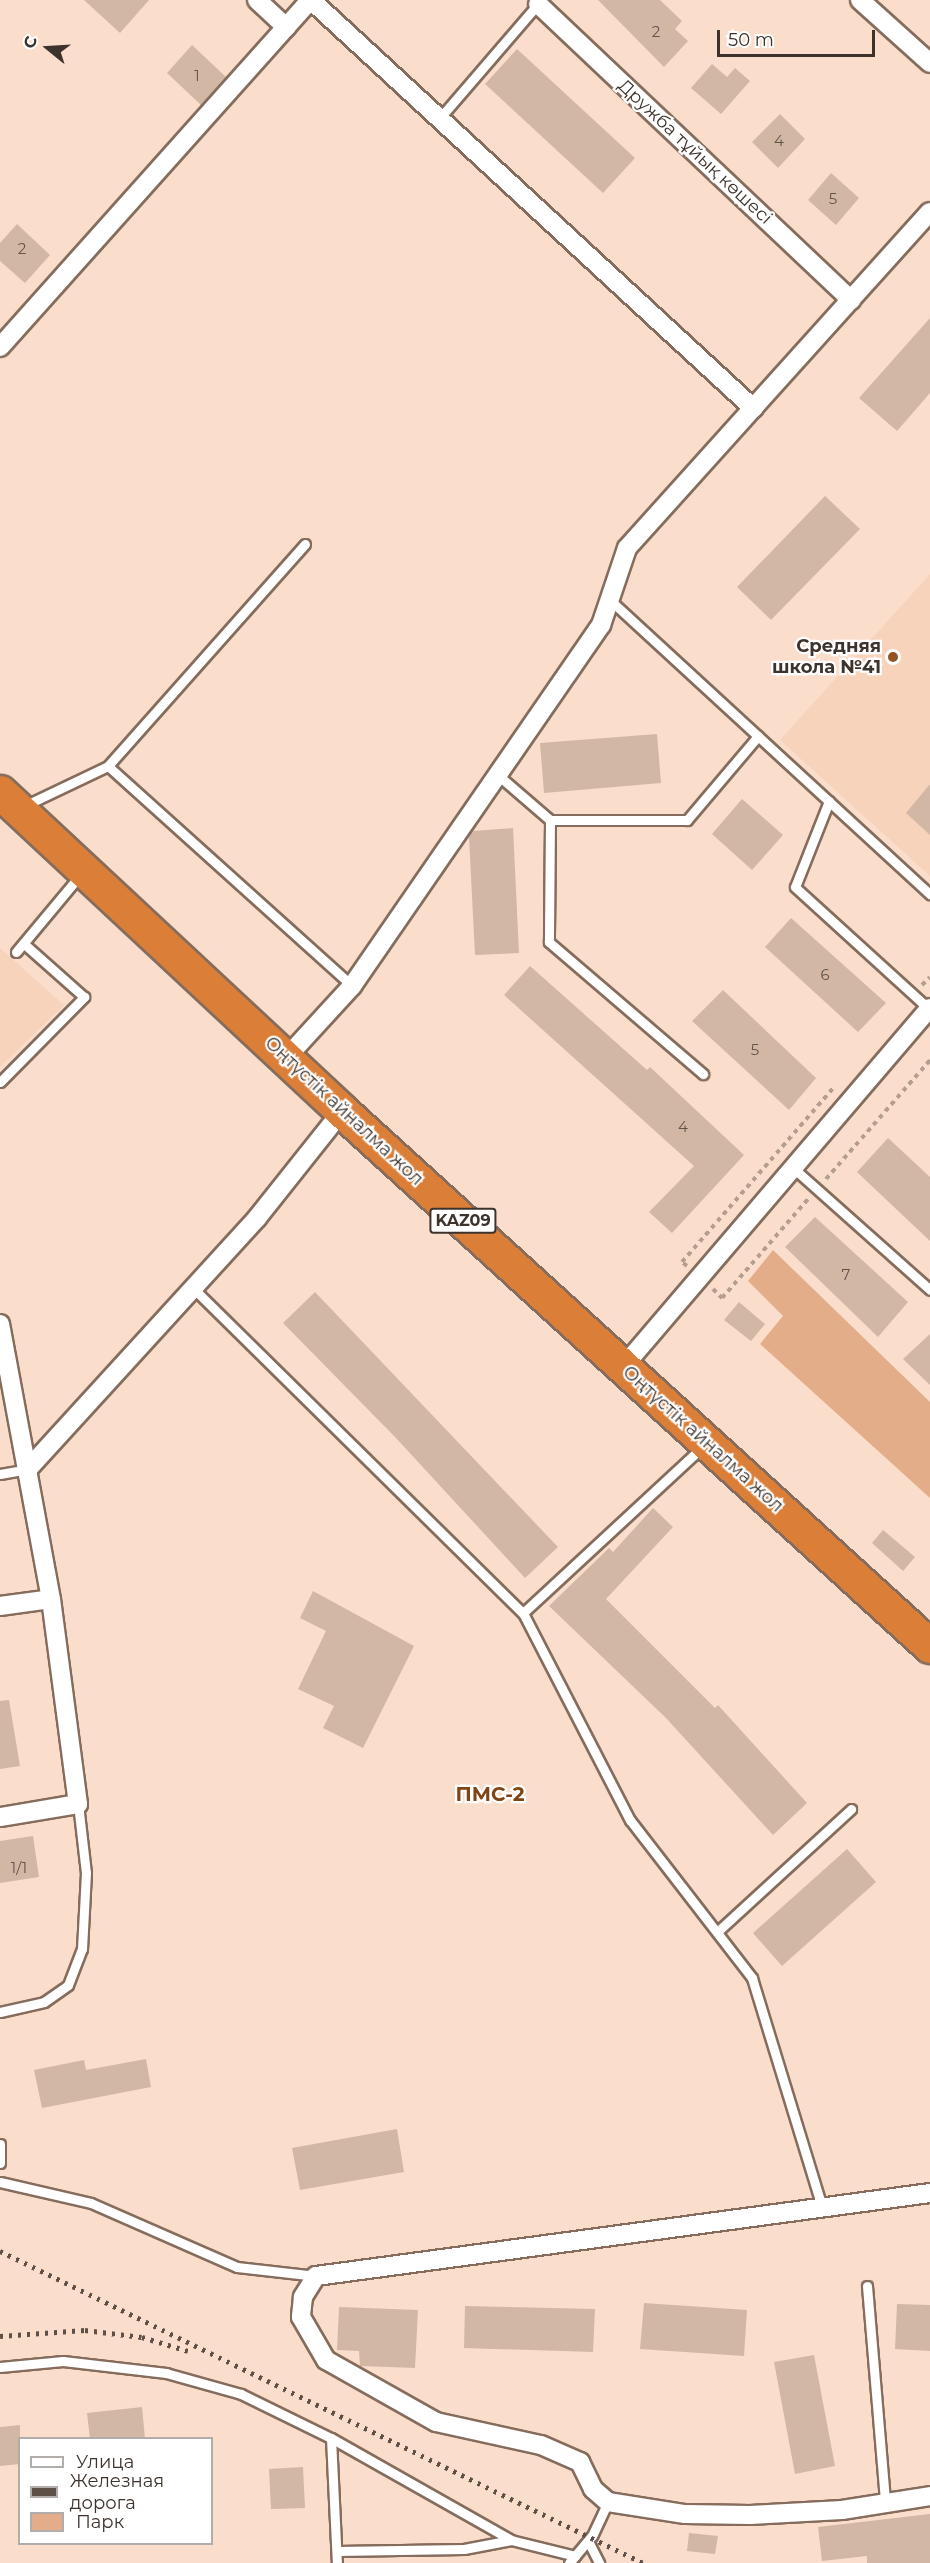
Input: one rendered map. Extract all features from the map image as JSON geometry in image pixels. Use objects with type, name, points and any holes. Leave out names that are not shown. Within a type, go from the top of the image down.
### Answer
[{"type":"highway","name":"Оңтүстік айналма жол","points":[[9,800],[342,1111],[930,1646]]},
{"type":"street","points":[[257,0],[286,27]]},
{"type":"street","points":[[0,347],[310,0],[753,408]]},
{"type":"street","points":[[860,0],[930,63]]},
{"type":"street","name":"Дружба тұйық көшесі","points":[[538,4],[851,300]]},
{"type":"street","points":[[286,1058],[352,986],[601,625],[627,548],[930,212]]},
{"type":"street","points":[[623,1367],[791,1166],[929,1009]]},
{"type":"street","points":[[28,1469],[256,1218],[342,1111]]},
{"type":"street","points":[[0,1324],[51,1599],[78,1804],[0,1817]]},
{"type":"street","points":[[0,1606],[51,1599]]},
{"type":"street","points":[[930,2193],[316,2276],[303,2297],[301,2317],[326,2360],[436,2422],[541,2445],[580,2462],[593,2489],[608,2502],[685,2514],[750,2515],[842,2510],[930,2496]]},
{"type":"lane","points":[[439,119],[538,4]]},
{"type":"lane","points":[[9,800],[108,766],[305,543]]},
{"type":"lane","points":[[610,600],[930,894]]},
{"type":"lane","points":[[499,776],[550,820],[687,820],[758,736]]},
{"type":"lane","points":[[108,766],[352,986]]},
{"type":"lane","points":[[829,801],[795,887],[929,1009]]},
{"type":"lane","points":[[550,820],[549,942],[703,1074]]},
{"type":"lane","points":[[16,952],[84,870]]},
{"type":"lane","points":[[0,1083],[84,997],[24,944]]},
{"type":"lane","points":[[791,1166],[930,1290]]},
{"type":"lane","points":[[193,1288],[523,1612],[630,1820],[752,1978],[822,2207]]},
{"type":"lane","points":[[523,1612],[706,1443]]},
{"type":"lane","points":[[0,1474],[28,1469]]},
{"type":"lane","points":[[0,2012],[44,2002],[68,1985],[82,1949],[86,1873],[78,1804]]},
{"type":"lane","points":[[717,1932],[851,1809]]},
{"type":"lane","points":[[0,2144],[0,2163]]},
{"type":"lane","points":[[0,2182],[91,2203],[237,2267],[316,2276]]},
{"type":"lane","points":[[867,2286],[885,2502]]},
{"type":"lane","points":[[0,2367],[63,2361],[166,2373],[241,2394],[331,2438],[511,2540],[572,2560],[588,2541],[608,2502]]},
{"type":"lane","points":[[331,2438],[337,2563]]},
{"type":"lane","points":[[337,2551],[464,2549],[511,2540]]},
{"type":"lane","points":[[588,2541],[599,2563]]},
{"type":"path","points":[[913,995],[930,977]]},
{"type":"path","points":[[682,1262],[836,1084]]},
{"type":"shaded area","name":"Средняя школа №41","points":[[930,574],[930,876],[780,740]]},
{"type":"shaded area","points":[[0,948],[64,1005],[0,1067]]},
{"type":"green space","points":[[773,1250],[930,1402],[930,1498],[760,1344],[783,1316],[748,1281]]},
{"type":"building","points":[[84,0],[149,0],[120,33]]},
{"type":"building","points":[[598,0],[660,0],[682,21],[675,29],[688,41],[664,67]]},
{"type":"building","points":[[192,45],[226,77],[201,105],[167,73]]},
{"type":"building","points":[[517,49],[635,158],[603,193],[485,84]]},
{"type":"building","points":[[712,64],[727,77],[735,68],[750,81],[721,114],[691,88]]},
{"type":"building","points":[[780,114],[805,139],[778,168],[752,142]]},
{"type":"building","points":[[831,173],[859,198],[836,225],[808,200]]},
{"type":"building","points":[[17,224],[50,255],[25,283],[0,261],[0,243]]},
{"type":"building","points":[[930,318],[930,393],[897,431],[859,398]]},
{"type":"building","points":[[825,496],[860,529],[771,620],[737,587]]},
{"type":"building","points":[[657,734],[661,783],[544,793],[540,743]]},
{"type":"building","points":[[930,784],[930,835],[906,813]]},
{"type":"building","points":[[742,799],[783,835],[752,870],[712,834]]},
{"type":"building","points":[[513,828],[519,953],[475,955],[469,837],[473,831]]},
{"type":"building","points":[[791,918],[886,1003],[858,1032],[765,947]]},
{"type":"building","points":[[530,966],[647,1070],[650,1067],[744,1155],[672,1233],[649,1212],[694,1166],[504,995]]},
{"type":"building","points":[[723,990],[816,1078],[789,1110],[692,1021]]},
{"type":"building","points":[[888,1138],[930,1177],[930,1241],[857,1172]]},
{"type":"building","points":[[815,1217],[908,1302],[878,1337],[785,1247]]},
{"type":"building","points":[[315,1292],[558,1547],[525,1578],[396,1438],[283,1323]]},
{"type":"building","points":[[739,1302],[765,1324],[751,1341],[724,1320]]},
{"type":"building","points":[[930,1334],[930,1385],[903,1359]]},
{"type":"building","points":[[653,1508],[673,1527],[606,1599],[715,1708],[718,1705],[807,1803],[773,1835],[666,1718],[549,1606],[609,1548],[613,1552]]},
{"type":"building","points":[[883,1530],[915,1557],[903,1571],[872,1543]]},
{"type":"building","points":[[313,1591],[414,1646],[363,1748],[323,1728],[334,1706],[298,1689],[326,1631],[300,1618]]},
{"type":"building","points":[[9,1700],[20,1766],[0,1769],[0,1701]]},
{"type":"building","points":[[33,1836],[39,1877],[0,1883],[0,1841]]},
{"type":"building","points":[[847,1849],[876,1882],[782,1966],[753,1933]]},
{"type":"building","points":[[146,2059],[151,2087],[42,2108],[34,2070],[84,2060],[86,2070]]},
{"type":"building","points":[[397,2129],[404,2172],[300,2190],[292,2148]]},
{"type":"building","points":[[644,2303],[747,2310],[744,2356],[640,2349]]},
{"type":"building","points":[[897,2304],[930,2305],[930,2351],[895,2349]]},
{"type":"building","points":[[465,2306],[595,2309],[593,2352],[464,2348]]},
{"type":"building","points":[[339,2307],[418,2310],[415,2368],[360,2366],[359,2351],[337,2350]]},
{"type":"building","points":[[814,2355],[835,2466],[795,2474],[774,2362]]},
{"type":"building","points":[[142,2407],[145,2437],[90,2437],[87,2413]]},
{"type":"building","points":[[20,2425],[18,2464],[0,2466],[0,2427]]},
{"type":"building","points":[[303,2467],[305,2508],[271,2509],[269,2469]]},
{"type":"building","points":[[930,2514],[930,2563],[867,2563],[867,2556],[822,2561],[818,2527]]},
{"type":"building","points":[[689,2533],[718,2536],[715,2554],[687,2551]]},
{"type":"railway","points":[[0,2251],[643,2563]]},
{"type":"railway","points":[[0,2336],[85,2330],[142,2337],[188,2351]]},
{"type":"place","name":"Средняя школа №41","points":[[893,657]]},
{"type":"district","name":"ПМС-2","points":[[490,1794]]}]
